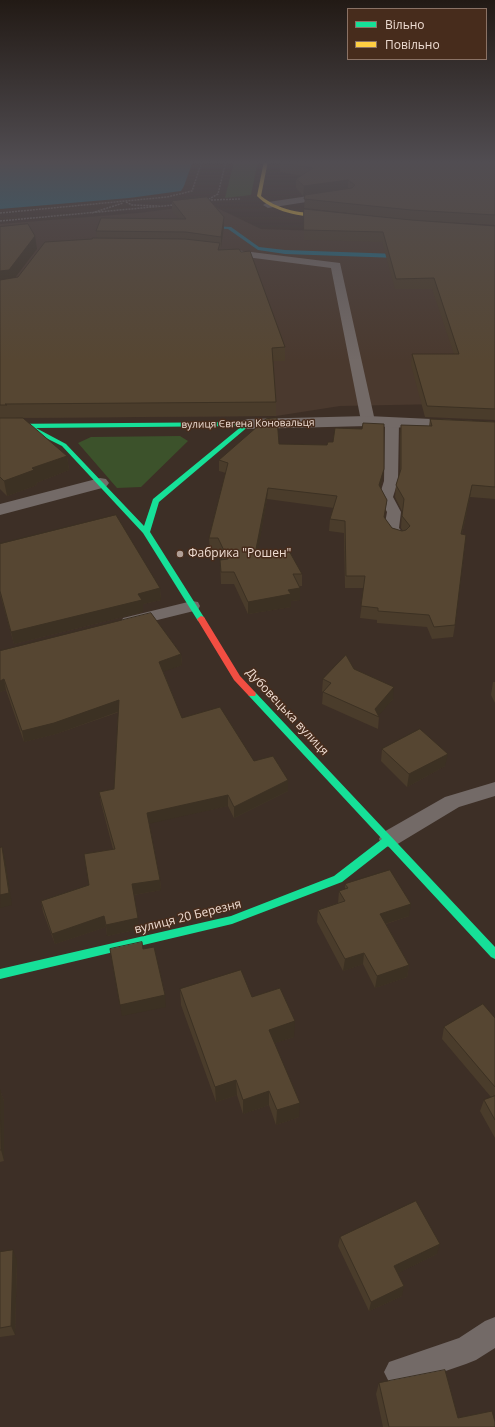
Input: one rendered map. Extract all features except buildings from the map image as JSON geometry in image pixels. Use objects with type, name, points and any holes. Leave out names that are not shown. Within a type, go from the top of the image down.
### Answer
[{"type":"street","name":"вулиця Євгена Коновальця","points":[[0,426],[121,426],[368,421],[495,427]]},
{"type":"street","points":[[146,532],[156,501],[248,424]]},
{"type":"street","name":"Дубовецька вулиця","points":[[28,426],[64,445],[146,532],[237,678],[495,954]]},
{"type":"street","points":[[0,510],[100,483]]},
{"type":"street","name":"вулиця 20 Березня","points":[[0,974],[232,920],[338,879],[389,839]]},
{"type":"lane","points":[[217,251],[336,265],[368,421]]},
{"type":"lane","points":[[392,422],[391,481],[386,497],[394,512],[391,529],[399,538]]},
{"type":"lane","points":[[113,626],[192,606]]},
{"type":"lane","points":[[389,839],[452,802],[495,789]]},
{"type":"lane","points":[[399,1372],[466,1350],[495,1330]]},
{"type":"shaded area","points":[[0,228],[258,228],[261,229],[349,232],[495,234],[495,403],[340,406],[276,416],[0,418]]},
{"type":"green space","points":[[180,436],[188,441],[141,487],[117,488],[78,443],[91,437]]},
{"type":"waterway","points":[[222,228],[229,228],[258,248],[285,252],[398,256]]},
{"type":"traffic: fast","points":[[0,426],[248,424]]},
{"type":"traffic: fast","points":[[146,532],[156,501],[248,424]]},
{"type":"traffic: fast","points":[[28,426],[64,445],[146,532],[201,619]]},
{"type":"traffic: fast","points":[[252,694],[495,954]]},
{"type":"traffic: fast","points":[[0,974],[232,920],[338,879],[389,839]]},
{"type":"traffic: jam","points":[[201,619],[237,678],[252,694]]},
{"type":"place","name":"Фабрика \"Рошен\"","points":[[180,554]]}]
